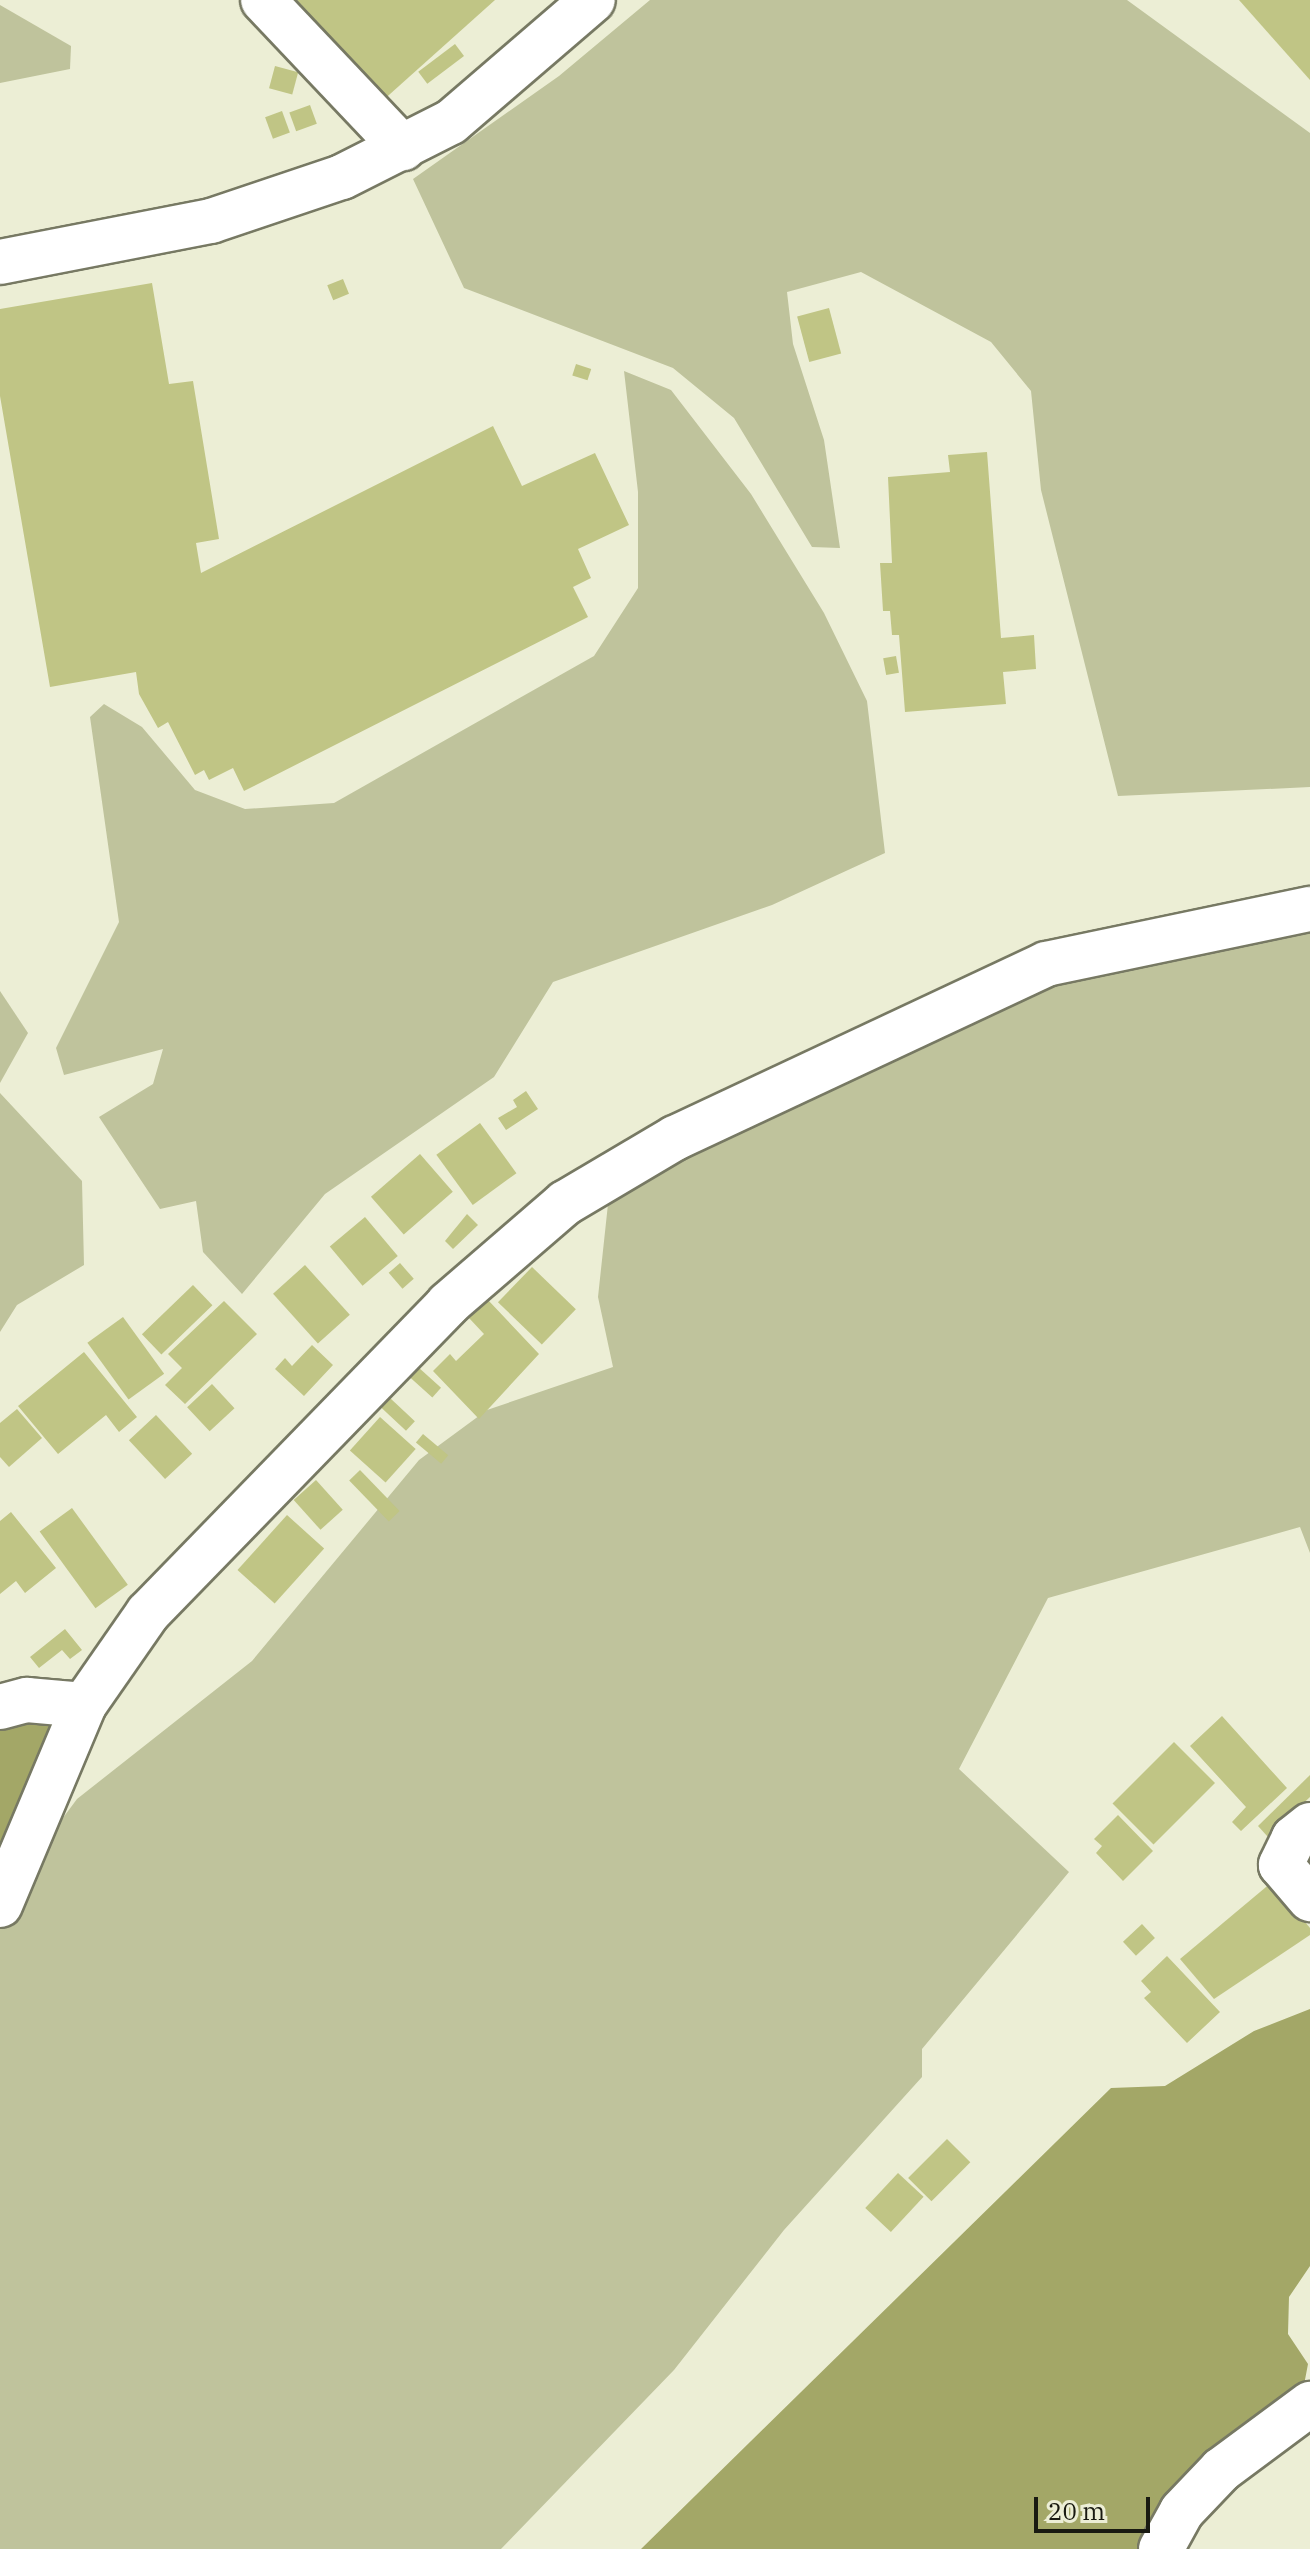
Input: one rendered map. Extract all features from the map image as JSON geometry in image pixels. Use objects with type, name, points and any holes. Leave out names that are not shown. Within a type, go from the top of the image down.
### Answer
[{"type":"street","points":[[263,0],[403,148]]},
{"type":"street","points":[[0,262],[211,221],[342,177],[451,122],[593,0]]},
{"type":"street","points":[[0,1905],[84,1705],[148,1613],[448,1304],[565,1203],[675,1138],[1046,964],[1310,909]]},
{"type":"street","points":[[0,1707],[27,1700],[84,1705]]},
{"type":"street","points":[[1310,1825],[1294,1838],[1281,1865],[1310,1899]]},
{"type":"street","points":[[1161,2549],[1182,2511],[1221,2470],[1310,2404]]},
{"type":"shaded area","points":[[650,0],[1127,0],[1310,133],[1310,787],[1118,796],[1041,490],[1031,391],[991,342],[861,272],[787,292],[793,344],[824,440],[840,548],[812,547],[734,418],[673,368],[464,288],[413,179],[559,76]]},
{"type":"shaded area","points":[[0,5],[71,46],[70,69],[0,83]]},
{"type":"shaded area","points":[[624,371],[671,390],[751,494],[824,613],[867,701],[885,853],[772,905],[553,982],[494,1077],[325,1194],[242,1294],[203,1252],[196,1201],[160,1209],[99,1117],[153,1084],[163,1049],[64,1075],[56,1048],[119,922],[90,717],[104,704],[142,727],[195,790],[245,809],[334,803],[594,656],[638,588],[638,492]]},
{"type":"shaded area","points":[[1310,915],[1310,1553],[1300,1527],[1048,1598],[959,1769],[1069,1872],[922,2049],[922,2077],[784,2230],[674,2370],[501,2549],[0,2549],[0,1922],[48,1838],[77,1799],[252,1661],[419,1460],[487,1410],[613,1367],[598,1297],[608,1204],[766,1106],[1048,968]]},
{"type":"shaded area","points":[[0,991],[28,1033],[0,1083]]},
{"type":"shaded area","points":[[0,1093],[82,1181],[84,1265],[17,1305],[0,1332]]},
{"type":"shaded area","points":[[0,1718],[57,1722],[3,1851],[0,1847]]},
{"type":"shaded area","points":[[1310,2009],[1310,2266],[1289,2297],[1288,2334],[1308,2364],[1304,2385],[1243,2425],[1177,2485],[1140,2549],[641,2549],[1111,2088],[1165,2086],[1254,2031]]},
{"type":"building","points":[[287,0],[495,0],[380,103]]},
{"type":"building","points":[[1239,0],[1310,0],[1310,80]]},
{"type":"building","points":[[455,44],[464,56],[427,84],[418,72]]},
{"type":"building","points":[[275,66],[298,72],[292,94],[269,88]]},
{"type":"building","points":[[310,105],[317,124],[296,131],[289,113]]},
{"type":"building","points":[[282,111],[290,133],[273,139],[265,117]]},
{"type":"building","points":[[343,279],[349,294],[333,300],[327,285]]},
{"type":"building","points":[[152,283],[169,384],[193,381],[219,539],[196,543],[201,573],[493,426],[522,486],[595,453],[629,525],[578,549],[591,578],[573,587],[588,617],[244,791],[233,768],[209,780],[204,770],[195,775],[168,722],[158,728],[139,694],[136,672],[50,687],[0,396],[0,309]]},
{"type":"building","points":[[829,308],[841,353],[809,362],[797,317]]},
{"type":"building","points":[[576,364],[591,369],[588,380],[572,375]]},
{"type":"building","points":[[987,452],[1001,638],[1034,635],[1036,669],[1003,672],[1006,704],[905,712],[899,635],[892,635],[890,611],[883,611],[880,563],[892,563],[888,477],[950,472],[948,455]]},
{"type":"building","points":[[896,656],[899,673],[886,675],[883,658]]},
{"type":"building","points":[[526,1091],[538,1109],[506,1130],[498,1118],[517,1107],[513,1100]]},
{"type":"building","points":[[480,1123],[516,1173],[473,1205],[436,1155]]},
{"type":"building","points":[[420,1154],[453,1192],[404,1234],[371,1197]]},
{"type":"building","points":[[467,1214],[478,1225],[453,1249],[445,1241]]},
{"type":"building","points":[[365,1217],[398,1256],[363,1286],[330,1247]]},
{"type":"building","points":[[400,1263],[414,1279],[402,1289],[389,1273]]},
{"type":"building","points":[[305,1265],[350,1315],[318,1344],[273,1294]]},
{"type":"building","points":[[532,1267],[576,1309],[542,1345],[498,1302]]},
{"type":"building","points":[[193,1285],[212,1305],[161,1354],[142,1334]]},
{"type":"building","points":[[488,1300],[539,1354],[479,1419],[433,1371],[450,1354],[456,1361],[484,1334],[469,1318]]},
{"type":"building","points":[[224,1301],[257,1334],[185,1404],[165,1385],[182,1368],[168,1354]]},
{"type":"building","points":[[123,1317],[164,1374],[129,1399],[87,1343]]},
{"type":"building","points":[[312,1345],[333,1365],[304,1396],[275,1369],[285,1358],[292,1366]]},
{"type":"building","points":[[84,1352],[137,1417],[119,1432],[106,1415],[58,1454],[18,1406]]},
{"type":"building","points":[[418,1367],[441,1388],[432,1397],[409,1377]]},
{"type":"building","points":[[212,1384],[235,1408],[210,1431],[187,1407]]},
{"type":"building","points":[[390,1398],[415,1421],[406,1431],[381,1408]]},
{"type":"building","points":[[17,1409],[42,1438],[9,1467],[0,1457],[0,1423]]},
{"type":"building","points":[[156,1415],[192,1454],[165,1479],[129,1440]]},
{"type":"building","points":[[380,1417],[416,1449],[386,1483],[350,1450]]},
{"type":"building","points":[[423,1434],[448,1455],[441,1464],[416,1442]]},
{"type":"building","points":[[360,1470],[400,1511],[389,1521],[349,1480]]},
{"type":"building","points":[[316,1480],[343,1510],[320,1530],[294,1500]]},
{"type":"building","points":[[72,1508],[128,1585],[95,1608],[40,1532]]},
{"type":"building","points":[[11,1512],[56,1568],[25,1593],[16,1581],[0,1594],[0,1521]]},
{"type":"building","points":[[287,1515],[324,1548],[275,1603],[237,1570]]},
{"type":"building","points":[[65,1629],[82,1650],[70,1659],[62,1650],[39,1668],[30,1657]]},
{"type":"building","points":[[1222,1716],[1287,1788],[1241,1831],[1232,1822],[1246,1807],[1190,1746]]},
{"type":"building","points":[[1174,1742],[1215,1783],[1153,1845],[1112,1804]]},
{"type":"building","points":[[1310,1775],[1310,1797],[1268,1837],[1258,1826]]},
{"type":"building","points":[[1118,1815],[1153,1851],[1123,1881],[1096,1853],[1102,1846],[1094,1839]]},
{"type":"building","points":[[1272,1882],[1310,1928],[1310,1935],[1214,1999],[1180,1959]]},
{"type":"building","points":[[1142,1924],[1155,1938],[1136,1956],[1123,1942]]},
{"type":"building","points":[[1167,1956],[1220,2012],[1187,2043],[1144,1998],[1151,1992],[1141,1981]]},
{"type":"building","points":[[947,2139],[970,2162],[931,2201],[908,2178]]},
{"type":"building","points":[[898,2173],[924,2197],[891,2232],[865,2208]]}]
